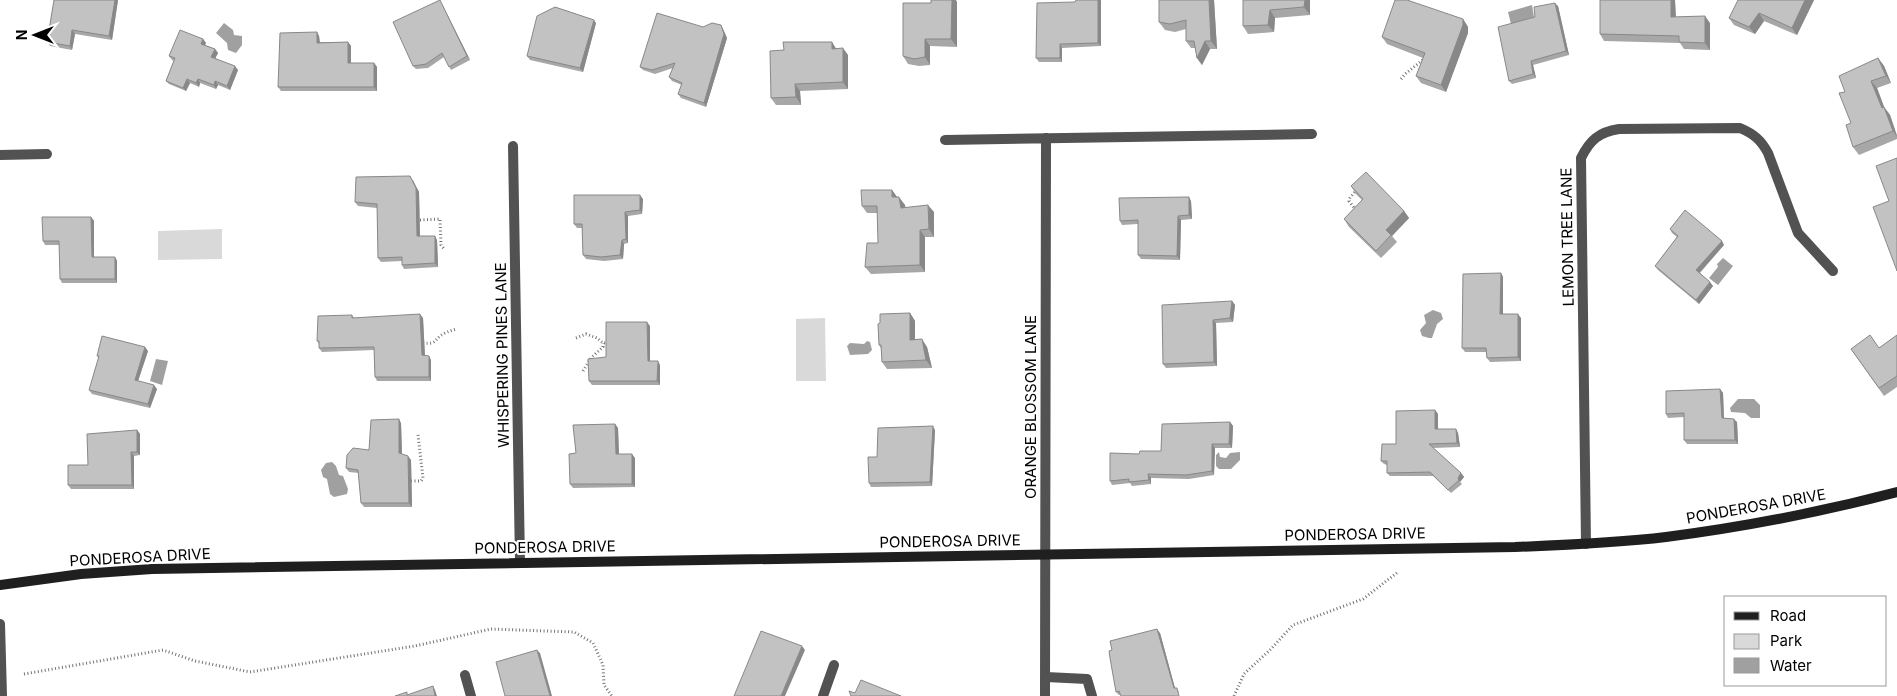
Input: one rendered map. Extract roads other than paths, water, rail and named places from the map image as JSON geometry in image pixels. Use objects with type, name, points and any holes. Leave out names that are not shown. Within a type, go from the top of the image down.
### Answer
[{"type":"street","name":"LEMON TREE LANE","points":[[1586,544],[1581,158],[1593,140],[1607,131],[1619,129],[1740,128],[1750,133],[1762,142],[1768,153],[1798,234],[1833,271]]},
{"type":"street","points":[[945,140],[1312,134]]},
{"type":"street","name":"ORANGE BLOSSOM LANE","points":[[1045,696],[1046,138]]},
{"type":"street","name":"WHISPERING PINES LANE","points":[[513,146],[520,563]]},
{"type":"street","points":[[0,154],[47,154]]},
{"type":"street","name":"PONDEROSA DRIVE","points":[[0,585],[81,574],[152,569],[1586,544],[1665,537],[1744,526],[1822,511],[1897,492]]},
{"type":"street","points":[[0,624],[2,696]]},
{"type":"street","points":[[823,696],[834,665]]},
{"type":"street","points":[[465,675],[472,696]]},
{"type":"street","points":[[1046,677],[1087,678],[1092,696]]},
{"type":"water","points":[[1532,5],[1534,17],[1511,24],[1508,12]]},
{"type":"water","points":[[224,23],[233,30],[234,35],[242,36],[242,45],[236,53],[228,50],[227,43],[216,33]]},
{"type":"water","points":[[1723,258],[1733,266],[1718,285],[1709,278]]},
{"type":"water","points":[[1433,310],[1441,313],[1443,319],[1437,324],[1432,338],[1429,338],[1422,336],[1420,330],[1426,323],[1424,315]]},
{"type":"water","points":[[867,341],[870,342],[872,350],[868,354],[850,355],[847,346],[850,343],[864,344]]},
{"type":"water","points":[[156,359],[168,361],[162,385],[150,381]]},
{"type":"water","points":[[1738,399],[1754,399],[1760,405],[1760,418],[1751,418],[1745,413],[1731,412],[1730,408]]},
{"type":"water","points":[[1219,452],[1220,457],[1226,458],[1230,453],[1240,452],[1240,460],[1231,469],[1219,469],[1216,466],[1216,455]]},
{"type":"water","points":[[332,462],[336,466],[339,475],[343,476],[348,489],[347,494],[334,497],[330,494],[327,479],[323,477],[321,470],[326,463]]}]
